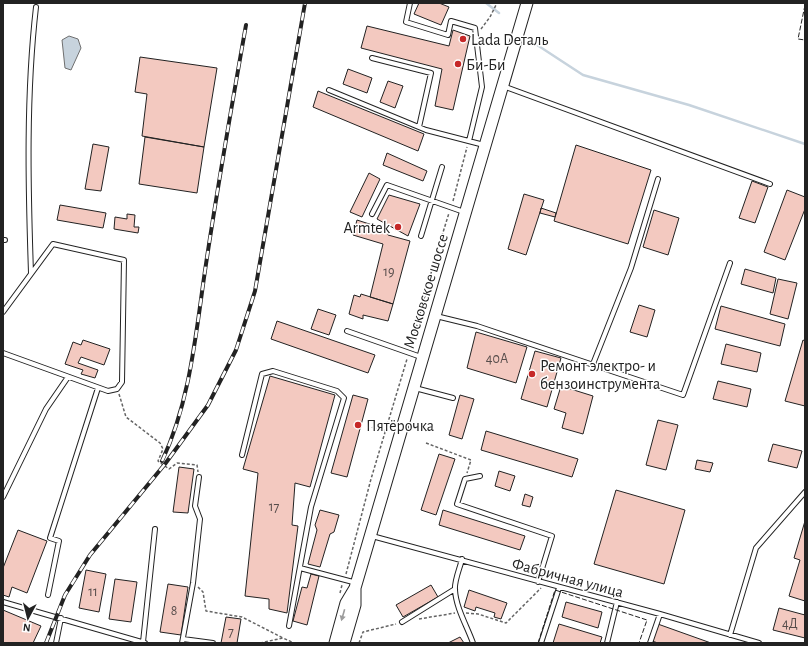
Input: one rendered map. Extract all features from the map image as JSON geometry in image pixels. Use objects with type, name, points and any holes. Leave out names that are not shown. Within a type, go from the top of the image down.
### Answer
[{"type":"main road","name":"Московское шоссе","points":[[335,643],[346,603],[354,585],[370,535],[527,3]]},
{"type":"main road","name":"Московское шоссе","points":[[344,643],[355,605],[354,585]]},
{"type":"lane","points":[[410,3],[406,22],[448,35],[452,21],[475,28],[482,87],[469,141]]},
{"type":"lane","points":[[31,273],[29,134],[30,55],[36,7]]},
{"type":"lane","points":[[372,58],[431,73],[419,127]]},
{"type":"lane","points":[[502,86],[770,184]]},
{"type":"lane","points":[[330,90],[419,127],[485,145]]},
{"type":"lane","points":[[421,236],[442,167]]},
{"type":"lane","points":[[593,364],[631,268],[658,179]]},
{"type":"lane","points":[[372,214],[388,185],[465,212]]},
{"type":"lane","points":[[3,312],[53,244],[124,260],[122,382],[117,389],[108,391],[98,388],[3,353]]},
{"type":"lane","points":[[434,316],[478,326],[683,395],[730,263]]},
{"type":"lane","points":[[347,331],[422,357]]},
{"type":"lane","points":[[242,455],[262,374],[273,371],[337,391],[344,398],[311,507],[290,626]]},
{"type":"lane","points":[[3,497],[46,409],[68,377]]},
{"type":"lane","points":[[48,595],[59,541],[50,538],[98,388]]},
{"type":"lane","points":[[413,388],[453,398]]},
{"type":"lane","points":[[480,476],[465,478],[457,504],[552,536],[538,582]]},
{"type":"lane","points":[[199,478],[194,506],[200,520],[193,583],[182,641],[213,643]]},
{"type":"lane","points":[[730,635],[756,548],[805,492]]},
{"type":"lane","points":[[3,602],[144,643],[155,529]]},
{"type":"lane","name":"Фабричная улица","points":[[370,535],[462,559],[559,588],[617,602],[759,643]]},
{"type":"lane","points":[[462,559],[455,589],[460,612],[467,624],[473,643]]},
{"type":"lane","points":[[300,568],[354,585]]},
{"type":"lane","points":[[541,643],[559,588]]},
{"type":"lane","points":[[402,622],[455,589]]},
{"type":"lane","points":[[607,643],[617,602]]},
{"type":"lane","points":[[650,643],[660,614]]},
{"type":"lane","points":[[56,643],[61,618]]},
{"type":"path","points":[[476,41],[481,29],[490,18],[497,3]]},
{"type":"path","points":[[354,548],[371,479],[387,431],[469,141]]},
{"type":"path","points":[[117,389],[126,417],[160,443],[163,449],[158,461],[170,469],[177,463],[197,465],[199,478]]},
{"type":"path","points":[[367,426],[387,431]]},
{"type":"path","points":[[426,443],[471,460],[465,478]]},
{"type":"path","points":[[193,583],[203,592],[206,611],[242,617],[294,643]]},
{"type":"path","points":[[359,643],[363,632],[402,622],[460,612],[478,614],[506,623],[545,584]]},
{"type":"path","points":[[260,643],[283,638]]},
{"type":"shaded area","points":[[69,36],[78,39],[81,48],[71,70],[65,68],[62,40]]},
{"type":"building","points":[[419,3],[439,3],[449,7],[441,25],[414,14]]},
{"type":"building","points":[[367,26],[449,46],[453,30],[470,36],[453,110],[435,106],[442,69],[361,48]]},
{"type":"building","points":[[140,57],[217,68],[204,147],[142,136],[147,94],[135,92]]},
{"type":"building","points":[[348,69],[372,78],[367,93],[343,84]]},
{"type":"building","points":[[388,81],[403,86],[395,108],[380,102]]},
{"type":"building","points":[[318,91],[424,134],[418,151],[313,107]]},
{"type":"building","points":[[145,137],[204,147],[197,193],[139,184]]},
{"type":"building","points":[[93,144],[109,147],[101,191],[85,189]]},
{"type":"building","points":[[576,145],[651,170],[628,244],[554,221]]},
{"type":"building","points":[[387,153],[427,171],[423,181],[383,165]]},
{"type":"building","points":[[369,173],[380,179],[362,217],[350,212]]},
{"type":"building","points":[[752,181],[768,187],[755,223],[739,218]]},
{"type":"building","points":[[787,190],[805,197],[805,209],[785,260],[764,252]]},
{"type":"building","points":[[524,194],[544,200],[526,255],[508,249]]},
{"type":"building","points":[[389,195],[420,204],[408,236],[377,219]]},
{"type":"building","points":[[60,205],[106,213],[103,228],[57,220]]},
{"type":"building","points":[[541,208],[556,213],[555,217],[540,213]]},
{"type":"building","points":[[654,210],[679,218],[668,255],[643,247]]},
{"type":"building","points":[[127,214],[135,215],[134,227],[139,227],[138,233],[114,229],[115,217],[127,219]]},
{"type":"building","points":[[357,220],[388,230],[388,235],[410,241],[393,304],[370,297],[383,244],[353,235]]},
{"type":"building","points":[[745,269],[776,278],[773,293],[741,284]]},
{"type":"building","points":[[778,279],[797,283],[788,319],[770,314]]},
{"type":"building","points":[[361,294],[393,304],[388,321],[363,315],[363,319],[349,314],[354,295],[360,297]]},
{"type":"building","points":[[639,305],[655,310],[647,337],[630,332]]},
{"type":"building","points":[[721,306],[785,324],[780,346],[715,329]]},
{"type":"building","points":[[318,309],[336,315],[329,335],[311,329]]},
{"type":"building","points":[[277,321],[375,355],[368,373],[271,339]]},
{"type":"building","points":[[476,332],[527,347],[516,383],[467,368]]},
{"type":"building","points":[[83,340],[110,349],[104,365],[81,357],[78,363],[98,370],[95,378],[81,374],[83,370],[65,364],[73,342],[81,345]]},
{"type":"building","points":[[803,340],[805,341],[805,406],[785,401]]},
{"type":"building","points":[[726,344],[761,353],[757,372],[721,364]]},
{"type":"building","points":[[535,351],[561,358],[547,407],[521,399]]},
{"type":"building","points":[[270,376],[335,395],[310,487],[295,483],[292,525],[298,526],[287,613],[269,609],[269,599],[245,596],[258,473],[243,469]]},
{"type":"building","points":[[718,381],[751,389],[747,407],[713,399]]},
{"type":"building","points":[[561,386],[593,396],[583,434],[562,428],[566,413],[554,409]]},
{"type":"building","points":[[353,395],[368,399],[347,477],[331,473]]},
{"type":"building","points":[[460,395],[474,399],[462,439],[449,435]]},
{"type":"building","points":[[658,420],[678,425],[666,470],[646,465]]},
{"type":"building","points":[[486,431],[578,459],[572,477],[481,450]]},
{"type":"building","points":[[773,444],[802,451],[797,468],[768,461]]},
{"type":"building","points":[[439,454],[455,459],[436,515],[421,510]]},
{"type":"building","points":[[697,460],[713,463],[710,472],[695,469]]},
{"type":"building","points":[[179,467],[194,469],[188,513],[173,512]]},
{"type":"building","points":[[499,471],[515,476],[510,491],[495,486]]},
{"type":"building","points":[[616,490],[685,510],[664,584],[594,564]]},
{"type":"building","points":[[525,494],[533,497],[530,507],[522,505]]},
{"type":"building","points":[[320,510],[339,515],[334,532],[330,534],[320,567],[308,564],[317,530],[315,525]]},
{"type":"building","points":[[443,510],[525,536],[520,550],[439,525]]},
{"type":"building","points":[[805,521],[805,601],[789,596],[800,560],[794,558]]},
{"type":"building","points":[[18,530],[47,541],[27,593],[12,587],[9,597],[3,595],[3,568]]},
{"type":"building","points":[[86,570],[106,574],[99,612],[79,608]]},
{"type":"building","points":[[311,574],[319,576],[307,625],[293,621],[302,587],[307,588]]},
{"type":"building","points":[[115,579],[137,582],[131,622],[109,619]]},
{"type":"building","points":[[168,584],[188,587],[181,635],[160,632]]},
{"type":"building","points":[[431,585],[438,597],[403,617],[396,605]]},
{"type":"building","points":[[469,590],[507,603],[501,619],[494,617],[495,613],[476,607],[475,611],[464,607]]},
{"type":"building","points":[[566,602],[602,612],[598,628],[562,617]]},
{"type":"building","points":[[779,608],[805,615],[805,638],[773,630]]},
{"type":"building","points":[[3,610],[41,626],[33,643],[3,643]]},
{"type":"building","points":[[226,617],[241,619],[237,643],[221,643]]},
{"type":"building","points":[[655,623],[711,643],[658,643],[649,640]]},
{"type":"building","points":[[559,624],[602,637],[600,643],[553,643]]},
{"type":"building","points":[[460,637],[464,643],[448,643]]},
{"type":"waterway","points":[[486,3],[499,13]]},
{"type":"waterway","points":[[531,41],[583,75],[689,105],[805,144]]},
{"type":"railway","points":[[46,643],[65,595],[90,555],[165,464],[208,405],[236,350],[255,291],[305,3]]},
{"type":"railway","points":[[162,461],[180,414],[191,364],[215,204],[246,25]]},
{"type":"fence","points":[[805,5],[798,39],[805,40]]},
{"type":"fence","points":[[538,643],[555,590],[647,620],[639,643]]},
{"type":"place","name":"Lada Dеталь","points":[[463,39]]},
{"type":"place","name":"Би-Би","points":[[458,64]]},
{"type":"place","name":"Armtek","points":[[398,227]]},
{"type":"place","name":"Ремонт электро- и бензоинструмента","points":[[532,374]]},
{"type":"place","name":"Пятёрочка","points":[[358,425]]}]
